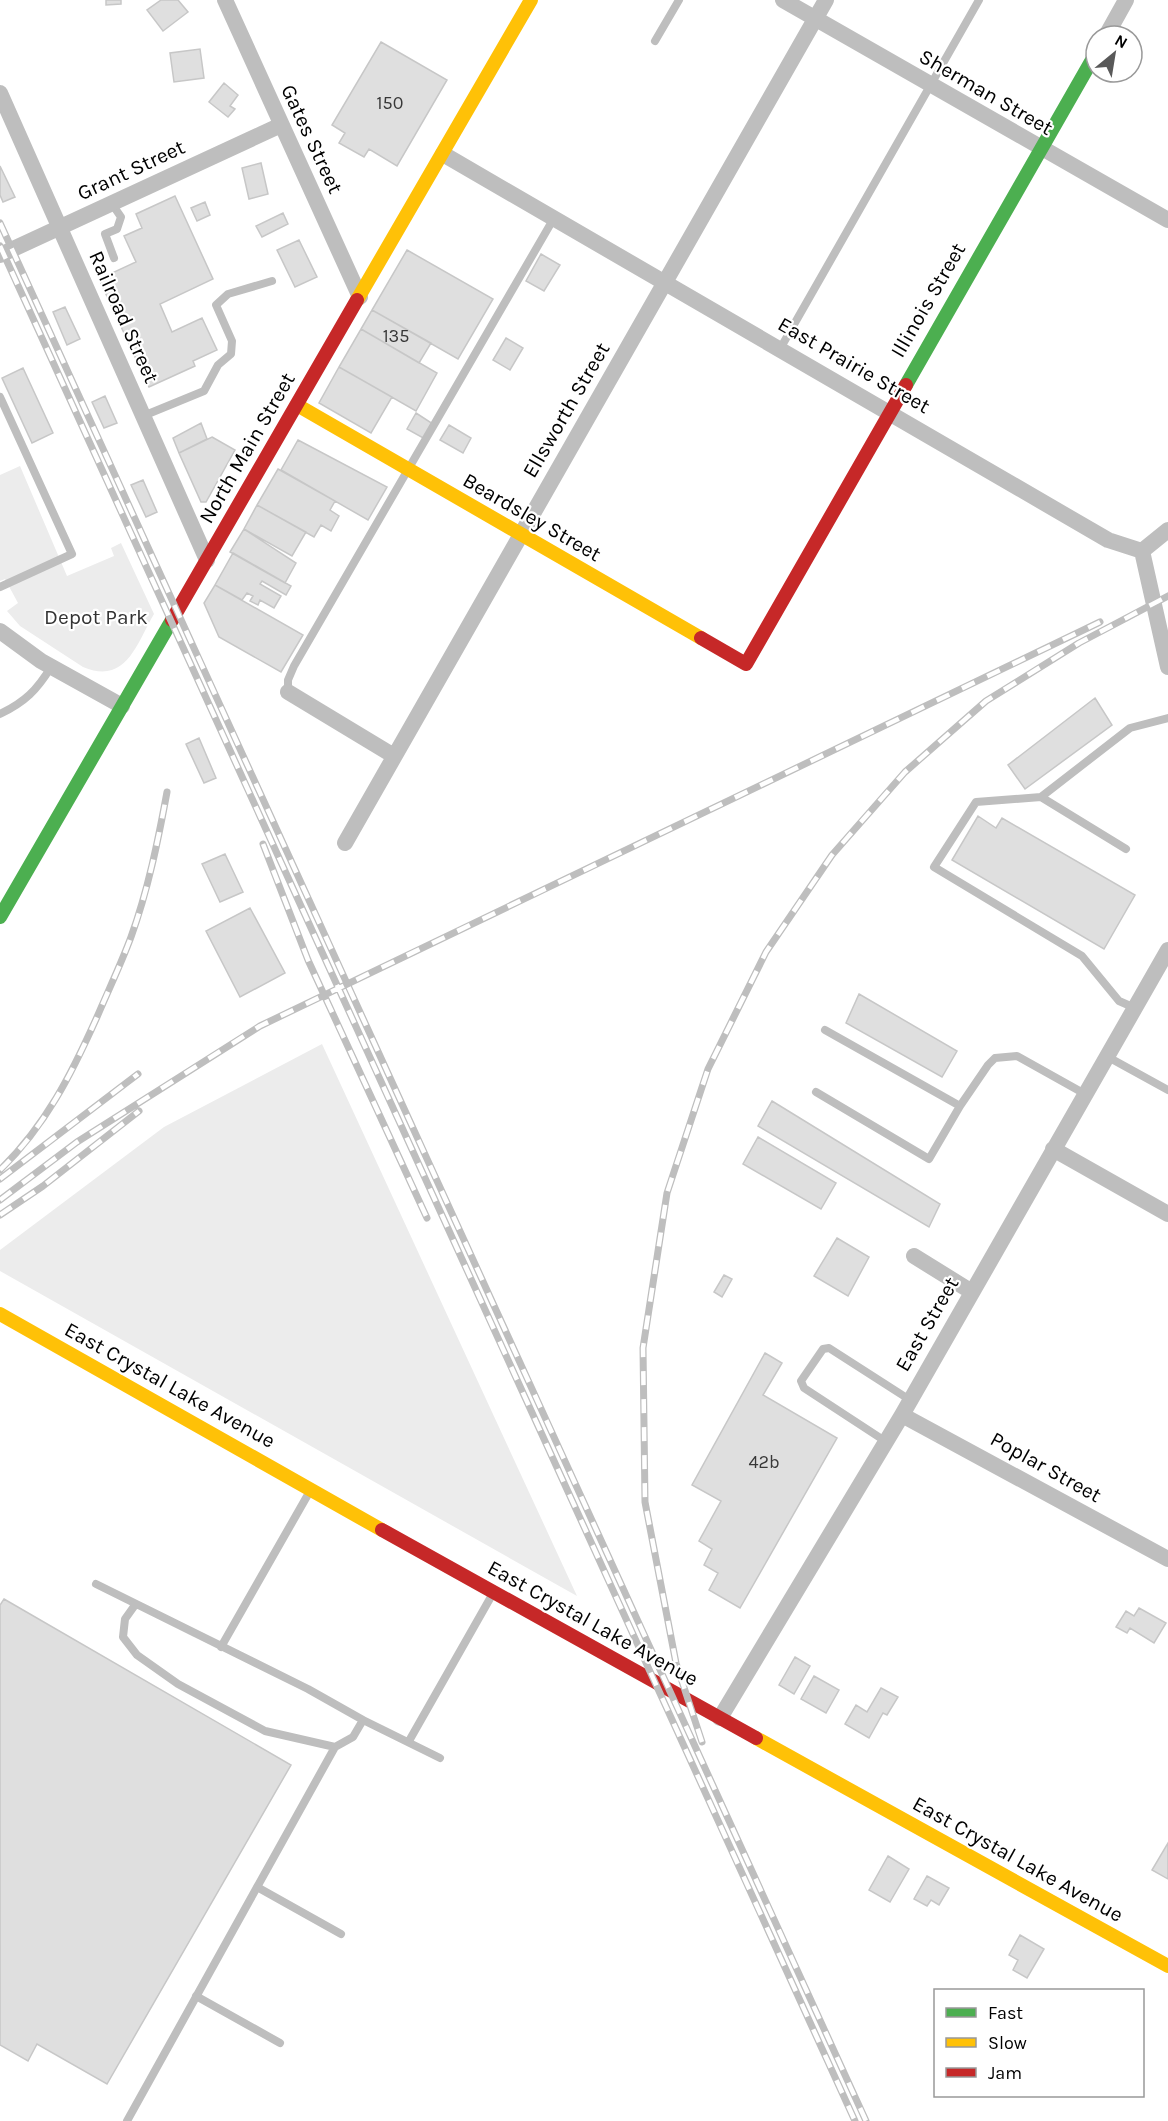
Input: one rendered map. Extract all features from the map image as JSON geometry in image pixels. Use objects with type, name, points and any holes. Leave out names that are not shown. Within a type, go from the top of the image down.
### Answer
[{"type":"street","name":"North Main Street","points":[[1,912],[531,0]]},
{"type":"street","name":"Sherman Street","points":[[783,0],[1168,220]]},
{"type":"street","name":"Ellsworth Street","points":[[345,843],[826,0]]},
{"type":"street","points":[[1113,24],[1126,0]]},
{"type":"street","name":"Gates Street","points":[[231,4],[281,125],[360,297]]},
{"type":"street","name":"Illinois Street","points":[[746,664],[1084,74]]},
{"type":"street","name":"Railroad Street","points":[[0,93],[207,560]]},
{"type":"street","name":"Grant Street","points":[[0,255],[281,125]]},
{"type":"street","name":"East Prairie Street","points":[[443,154],[1108,540],[1142,551]]},
{"type":"street","name":"Beardsley Street","points":[[297,405],[746,664]]},
{"type":"street","points":[[1168,530],[1142,551],[1168,667]]},
{"type":"street","points":[[0,631],[51,667],[122,706]]},
{"type":"street","points":[[288,692],[394,756]]},
{"type":"street","name":"East Street","points":[[720,1718],[906,1407],[1168,950]]},
{"type":"street","points":[[1053,1149],[1168,1214]]},
{"type":"street","points":[[914,1256],[972,1292]]},
{"type":"street","name":"East Crystal Lake Avenue","points":[[0,1314],[494,1592],[1168,1966]]},
{"type":"street","name":"Poplar Street","points":[[906,1407],[1168,1559]]},
{"type":"lane","points":[[655,41],[679,0]]},
{"type":"lane","points":[[780,349],[979,0]]},
{"type":"lane","points":[[112,204],[121,217],[117,229],[105,234],[114,258]]},
{"type":"lane","points":[[288,692],[288,680],[294,666],[554,218]]},
{"type":"lane","points":[[143,416],[204,391],[218,365],[231,354],[232,341],[216,305],[228,294],[272,281]]},
{"type":"lane","points":[[0,397],[72,554],[0,587]]},
{"type":"lane","points":[[0,714],[22,704],[32,695],[51,667]]},
{"type":"lane","points":[[1136,1009],[1119,1001],[1083,956],[934,867],[976,802],[1041,797],[1131,728],[1168,718]]},
{"type":"lane","points":[[1041,797],[1126,849]]},
{"type":"lane","points":[[825,1030],[960,1106]]},
{"type":"lane","points":[[816,1092],[929,1159],[960,1106],[995,1058],[1017,1056],[1085,1094]]},
{"type":"lane","points":[[1108,1057],[1168,1090]]},
{"type":"lane","points":[[885,1441],[804,1388],[801,1382],[823,1349],[829,1348],[906,1407]]},
{"type":"lane","points":[[222,1647],[311,1489]]},
{"type":"lane","points":[[96,1584],[308,1689],[363,1720],[440,1758]]},
{"type":"lane","points":[[410,1742],[494,1592]]},
{"type":"lane","points":[[135,1605],[125,1619],[123,1637],[137,1656],[178,1684],[266,1731],[335,1747]]},
{"type":"lane","points":[[127,2121],[335,1747],[353,1737],[363,1720]]},
{"type":"lane","points":[[257,1887],[341,1934]]},
{"type":"lane","points":[[196,1996],[280,2043]]},
{"type":"green space","name":"Depot Park","points":[[20,466],[67,576],[114,556],[111,548],[121,543],[154,614],[128,659],[110,671],[83,667],[20,626],[7,611],[18,603],[5,579],[0,581],[0,475]]},
{"type":"green space","points":[[322,1044],[577,1596],[0,1271],[0,1250],[164,1127]]},
{"type":"building","points":[[106,0],[121,0],[121,4],[106,5]]},
{"type":"building","points":[[161,0],[178,0],[188,12],[163,31],[147,10]]},
{"type":"building","points":[[381,42],[447,80],[397,166],[369,149],[364,157],[339,143],[345,133],[332,125]]},
{"type":"building","points":[[200,49],[204,78],[174,82],[170,53]]},
{"type":"building","points":[[224,83],[238,95],[230,106],[235,109],[228,117],[209,102]]},
{"type":"building","points":[[261,163],[268,194],[249,199],[242,168]]},
{"type":"building","points":[[0,166],[15,197],[3,202],[0,195]]},
{"type":"building","points":[[175,196],[213,279],[160,304],[172,332],[202,318],[217,350],[193,361],[195,366],[149,387],[99,279],[136,262],[124,236],[142,228],[136,214]]},
{"type":"building","points":[[205,202],[210,215],[197,221],[191,208]]},
{"type":"building","points":[[283,213],[288,224],[262,237],[256,226]]},
{"type":"building","points":[[299,240],[317,277],[295,287],[277,250]]},
{"type":"building","points":[[407,250],[493,299],[458,359],[372,310]]},
{"type":"building","points":[[541,254],[560,265],[544,291],[526,281]]},
{"type":"building","points":[[65,307],[80,339],[67,345],[53,312]]},
{"type":"building","points":[[372,310],[431,343],[419,363],[361,329]]},
{"type":"building","points":[[361,329],[437,373],[416,411],[339,367]]},
{"type":"building","points":[[506,338],[523,348],[510,370],[493,360]]},
{"type":"building","points":[[339,367],[392,397],[371,433],[319,403]]},
{"type":"building","points":[[23,368],[53,433],[32,443],[2,378]]},
{"type":"building","points":[[105,396],[117,423],[104,428],[92,402]]},
{"type":"building","points":[[416,413],[433,424],[425,439],[407,429]]},
{"type":"building","points":[[201,423],[207,439],[179,453],[173,438]]},
{"type":"building","points":[[449,425],[471,438],[463,453],[440,440]]},
{"type":"building","points":[[212,437],[235,450],[206,502],[201,502],[179,453]]},
{"type":"building","points":[[298,440],[387,487],[368,520],[281,470]]},
{"type":"building","points":[[278,469],[335,501],[330,510],[339,516],[331,531],[321,525],[314,537],[257,505]]},
{"type":"building","points":[[143,480],[157,512],[146,517],[131,485]]},
{"type":"building","points":[[257,505],[306,532],[292,556],[244,529]]},
{"type":"building","points":[[244,529],[296,563],[285,583],[230,552]]},
{"type":"building","points":[[233,553],[291,586],[286,595],[262,581],[260,584],[281,596],[274,608],[260,600],[258,605],[250,601],[253,596],[247,593],[242,600],[215,585]]},
{"type":"building","points":[[215,585],[303,635],[281,672],[219,637],[204,603]]},
{"type":"building","points":[[1095,698],[1112,725],[1025,789],[1008,765]]},
{"type":"building","points":[[199,738],[216,778],[204,783],[186,744]]},
{"type":"building","points":[[978,816],[996,828],[1002,818],[1135,895],[1104,949],[952,860]]},
{"type":"building","points":[[225,854],[243,892],[220,902],[202,864]]},
{"type":"building","points":[[250,908],[285,973],[240,997],[206,931]]},
{"type":"building","points":[[859,994],[957,1051],[942,1077],[846,1023]]},
{"type":"building","points":[[772,1101],[940,1204],[929,1227],[758,1126]]},
{"type":"building","points":[[758,1137],[836,1183],[821,1209],[743,1164]]},
{"type":"building","points":[[837,1238],[869,1257],[848,1296],[814,1276]]},
{"type":"building","points":[[724,1275],[732,1279],[722,1297],[714,1292]]},
{"type":"building","points":[[765,1353],[782,1363],[763,1395],[837,1438],[740,1608],[709,1590],[718,1573],[704,1565],[712,1549],[699,1541],[721,1501],[692,1485]]},
{"type":"building","points":[[4,1599],[291,1765],[107,2084],[37,2044],[28,2061],[0,2045],[0,1605]]},
{"type":"building","points":[[1139,1608],[1166,1623],[1154,1643],[1130,1628],[1127,1633],[1116,1627],[1126,1611],[1134,1616]]},
{"type":"building","points":[[795,1657],[810,1666],[794,1694],[779,1685]]},
{"type":"building","points":[[814,1676],[839,1690],[826,1713],[801,1699]]},
{"type":"building","points":[[881,1688],[898,1697],[887,1715],[883,1713],[869,1738],[845,1724],[856,1705],[867,1712]]},
{"type":"building","points":[[1168,1843],[1168,1879],[1152,1870]]},
{"type":"building","points":[[888,1856],[909,1869],[890,1902],[869,1890]]},
{"type":"building","points":[[927,1876],[949,1888],[939,1905],[931,1900],[927,1906],[914,1899]]},
{"type":"building","points":[[1020,1935],[1044,1949],[1027,1978],[1013,1970],[1018,1960],[1009,1955]]},
{"type":"railway","points":[[0,223],[866,2121]]},
{"type":"railway","points":[[0,246],[855,2121]]},
{"type":"railway","points":[[702,1742],[676,1663],[645,1502],[643,1348],[667,1193],[708,1069],[766,952],[832,855],[905,772],[986,701],[1079,643],[1168,596]]},
{"type":"railway","points":[[0,1200],[77,1142],[260,1026],[1100,622]]},
{"type":"railway","points":[[0,1170],[44,1117],[67,1079],[97,1017],[131,937],[143,901],[167,792]]},
{"type":"railway","points":[[263,844],[308,960],[427,1218]]},
{"type":"railway","points":[[0,1179],[138,1074]]},
{"type":"railway","points":[[0,1215],[43,1186],[139,1111]]},
{"type":"traffic: fast","points":[[906,385],[1084,74]]},
{"type":"traffic: fast","points":[[0,917],[172,620]]},
{"type":"traffic: slow","points":[[357,300],[531,0]]},
{"type":"traffic: slow","points":[[297,405],[701,638]]},
{"type":"traffic: slow","points":[[0,1314],[382,1530]]},
{"type":"traffic: slow","points":[[756,1738],[1168,1966]]},
{"type":"traffic: jam","points":[[172,620],[357,300]]},
{"type":"traffic: jam","points":[[701,638],[746,664],[906,385]]},
{"type":"traffic: jam","points":[[382,1530],[756,1738]]}]
